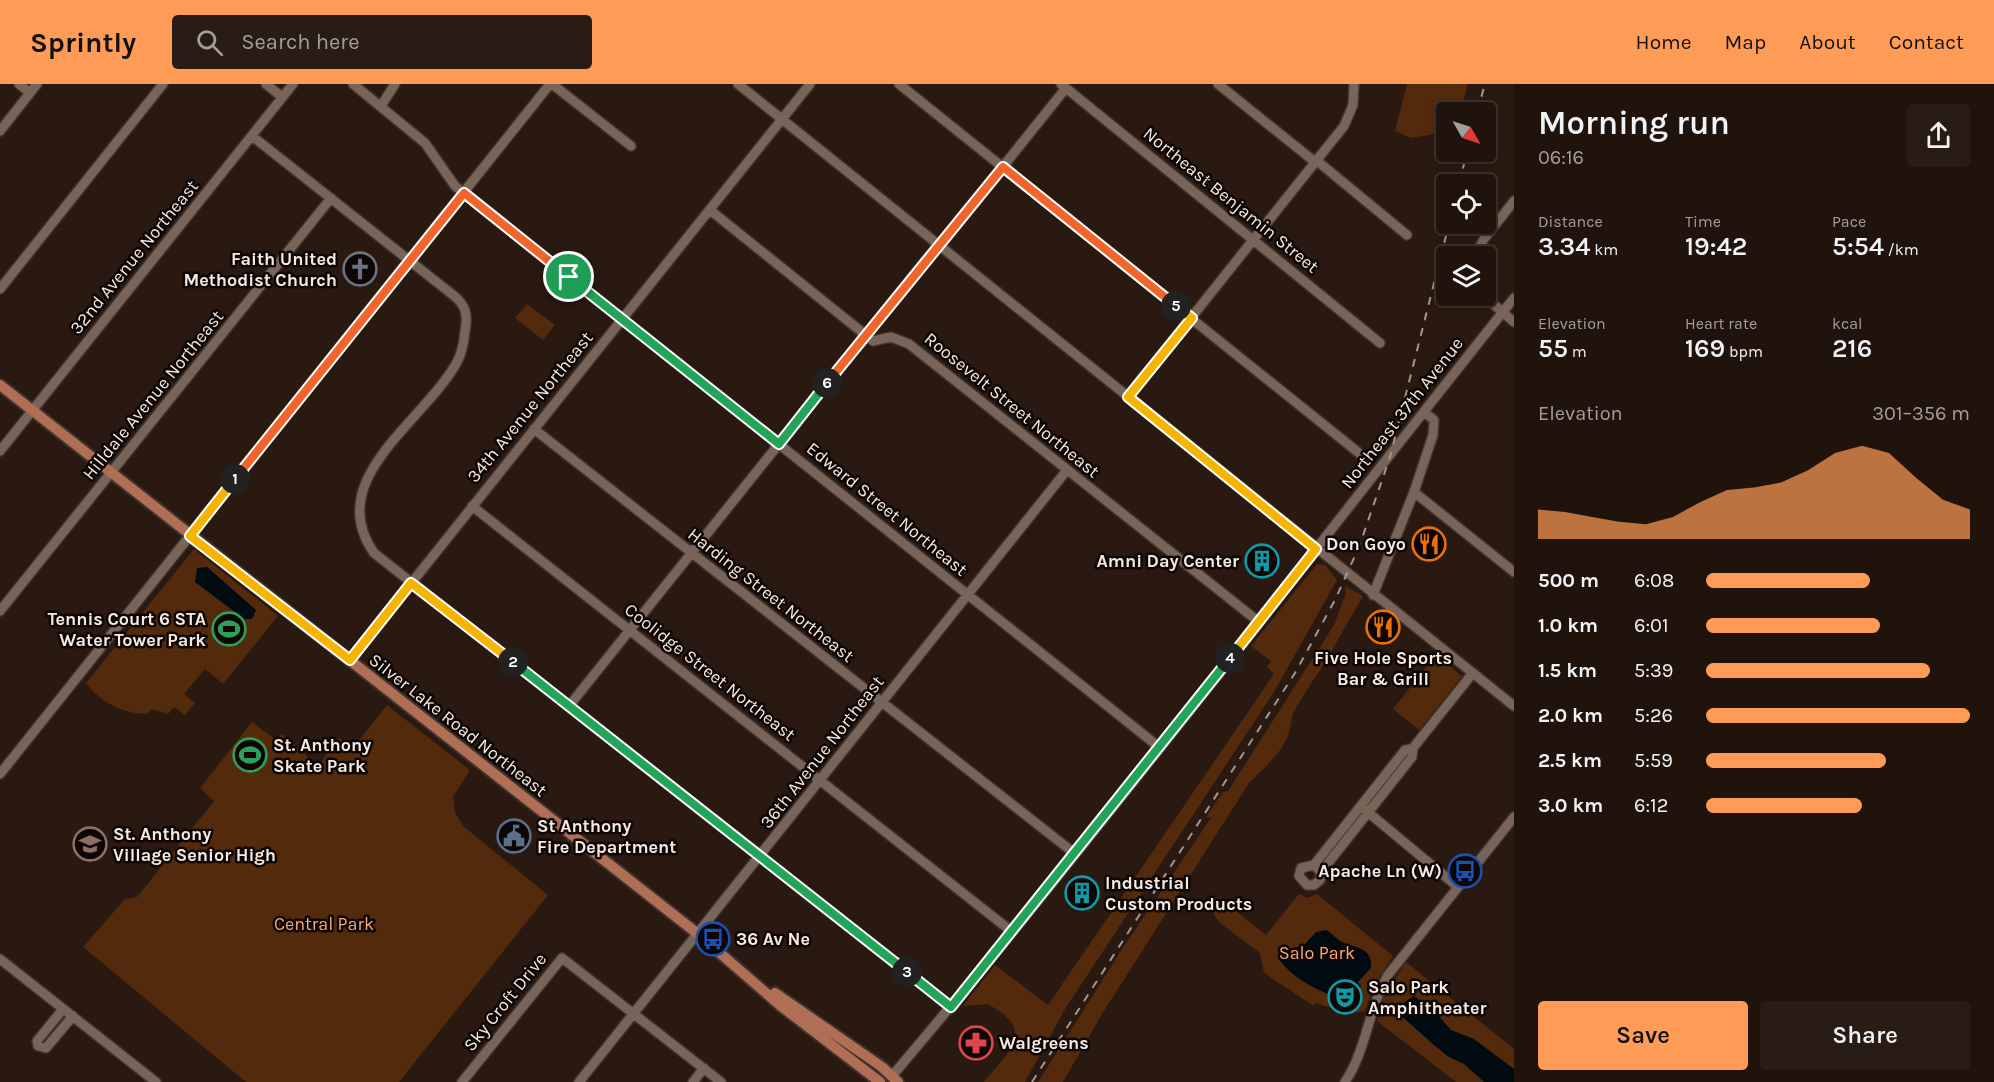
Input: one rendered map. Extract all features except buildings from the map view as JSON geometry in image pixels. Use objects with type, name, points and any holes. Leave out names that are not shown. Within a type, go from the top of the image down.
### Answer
[{"type":"main road","name":"Silver Lake Road Northeast","points":[[0,385],[754,980],[892,1080]]},
{"type":"main road","name":"Silver Lake Road Northeast","points":[[754,980],[781,1006],[880,1082]]},
{"type":"street","points":[[19,84],[30,93]]},
{"type":"street","points":[[0,130],[37,84]]},
{"type":"street","points":[[0,289],[163,84]]},
{"type":"street","points":[[266,84],[282,97]]},
{"type":"street","name":"32nd Avenue Northeast","points":[[0,451],[293,84]]},
{"type":"street","name":"Edward Street Northeast","points":[[353,84],[425,143],[455,186],[1159,747]]},
{"type":"street","points":[[381,106],[395,84]]},
{"type":"street","points":[[0,774],[551,84],[631,146]]},
{"type":"street","points":[[738,84],[1514,706]]},
{"type":"street","name":"34th Avenue Northeast","points":[[350,660],[810,84]]},
{"type":"street","points":[[899,84],[1364,457]]},
{"type":"street","points":[[1218,84],[1407,235]]},
{"type":"street","points":[[1128,397],[1350,116],[1355,95],[1354,84]]},
{"type":"street","points":[[569,706],[1003,167],[1063,86]]},
{"type":"street","name":"Northeast Benjamin Street","points":[[1063,86],[1380,343]]},
{"type":"street","points":[[252,136],[460,300],[467,317],[457,362],[373,468],[361,491],[358,517],[366,542],[374,553],[951,1007]]},
{"type":"street","name":"Hilldale Avenue Northeast","points":[[0,611],[331,198]]},
{"type":"street","points":[[1480,246],[1514,201]]},
{"type":"street","points":[[710,210],[866,335]]},
{"type":"street","name":"Northeast 37th Avenue","points":[[892,1080],[1259,622],[1514,298]]},
{"type":"street","points":[[1496,305],[1514,322]]},
{"type":"street","name":"Roosevelt Street Northeast","points":[[866,335],[873,341],[891,337],[909,344],[1259,622]]},
{"type":"street","points":[[1374,595],[1414,492],[1433,435],[1434,420],[1424,412]]},
{"type":"street","name":"Harding Street Northeast","points":[[534,429],[1074,853]]},
{"type":"street","name":"36th Avenue Northeast","points":[[579,1082],[1067,470]]},
{"type":"street","points":[[1414,492],[1514,572]]},
{"type":"street","name":"Coolidge Street Northeast","points":[[472,506],[1011,931]]},
{"type":"street","points":[[1317,868],[1363,809],[1404,750],[1413,748],[1472,674]]},
{"type":"street","points":[[1363,809],[1458,887]]},
{"type":"street","points":[[1345,1082],[1363,1049],[1376,1001],[1388,975],[1514,817]]},
{"type":"street","name":"Sky Croft Drive","points":[[462,1082],[562,957],[634,1013]]},
{"type":"street","points":[[0,959],[149,1080]]},
{"type":"street","points":[[63,1009],[37,1041],[38,1046],[46,1048],[73,1016]]},
{"type":"street","points":[[634,1013],[721,1082]]},
{"type":"street","points":[[693,1082],[704,1068]]},
{"type":"green space","points":[[1407,84],[1468,84],[1463,102],[1436,102],[1436,134],[1411,138],[1395,131]]},
{"type":"green space","points":[[527,304],[555,325],[543,340],[515,318]]},
{"type":"green space","points":[[194,549],[278,616],[223,684],[205,669],[184,694],[195,703],[185,715],[174,707],[168,714],[151,709],[148,714],[130,712],[113,706],[98,696],[86,683]]},
{"type":"green space","points":[[1317,564],[1325,565],[1337,580],[1274,692],[1065,1009],[1025,1082],[984,1082],[1009,1051],[1015,1032],[1012,1023],[1003,1014],[987,1004],[963,1006],[995,965],[1048,1005],[1274,674],[1267,667],[1271,661],[1251,646]]},
{"type":"green space","points":[[1345,586],[1363,596],[1296,708],[1284,744],[1249,783],[1102,1014],[1063,1082],[1038,1082],[1124,946],[1211,818],[1206,817],[1223,792],[1228,791],[1334,625],[1346,593]]},
{"type":"green space","points":[[1436,655],[1462,676],[1419,730],[1393,709]]},
{"type":"green space","name":"Central Park","points":[[387,705],[470,770],[453,797],[455,812],[463,826],[548,895],[399,1082],[246,1082],[83,947],[125,899],[137,897],[214,801],[200,788],[252,722],[276,740],[282,734],[318,766],[339,738],[353,748]]},
{"type":"green space","name":"Salo Park","points":[[1299,894],[1307,898],[1317,894],[1393,956],[1373,987],[1365,1011],[1349,1013],[1315,1003],[1314,1006],[1264,973],[1260,953],[1220,923],[1207,904],[1219,897],[1266,935]]},
{"type":"green space","name":"Salo Park","points":[[1406,962],[1514,1049],[1514,1082],[1456,1082],[1377,1021],[1385,994]]},
{"type":"shaded area","points":[[207,567],[256,610],[252,619],[244,619],[195,582],[197,568]]},
{"type":"shaded area","points":[[1326,930],[1340,941],[1362,949],[1369,956],[1371,968],[1358,982],[1361,986],[1357,992],[1346,989],[1336,997],[1320,990],[1296,976],[1278,957],[1281,950],[1303,946],[1316,932]]},
{"type":"shaded area","points":[[1414,996],[1435,1012],[1451,1030],[1474,1039],[1514,1069],[1514,1082],[1484,1082],[1464,1064],[1449,1057],[1434,1045],[1398,1013],[1402,1004]]},
{"type":"railway","points":[[1480,102],[1485,84]]},
{"type":"railway","points":[[1462,174],[1464,162]]},
{"type":"railway","points":[[1032,1082],[1295,673],[1335,600],[1359,547],[1390,457],[1446,234]]},
{"type":"place","name":"Faith United Methodist Church","points":[[360,269]]},
{"type":"place","name":"Don Goyo","points":[[1429,544]]},
{"type":"place","name":"Amni Day Center","points":[[1262,561]]},
{"type":"place","name":"Five Hole Sports Bar & Grill","points":[[1383,627]]},
{"type":"place","name":"Tennis Court 6 STA Water Tower Park","points":[[229,629]]},
{"type":"place","name":"St. Anthony Skate Park","points":[[250,755]]},
{"type":"place","name":"St Anthony Fire Department","points":[[514,836]]},
{"type":"place","name":"St. Anthony Village Senior High","points":[[90,844]]},
{"type":"place","name":"Apache Ln (W)","points":[[1465,871]]},
{"type":"place","name":"Industrial Custom Products","points":[[1082,893]]},
{"type":"place","name":"36 Av Ne","points":[[713,939]]},
{"type":"place","name":"Salo Park Amphitheater","points":[[1345,997]]},
{"type":"place","name":"Walgreens","points":[[976,1043]]},
{"type":"route","points":[[1003,167],[1192,318],[1128,397],[1316,549],[951,1007],[411,583],[350,660],[190,536],[464,193],[569,277],[779,444],[1003,167]]}]
